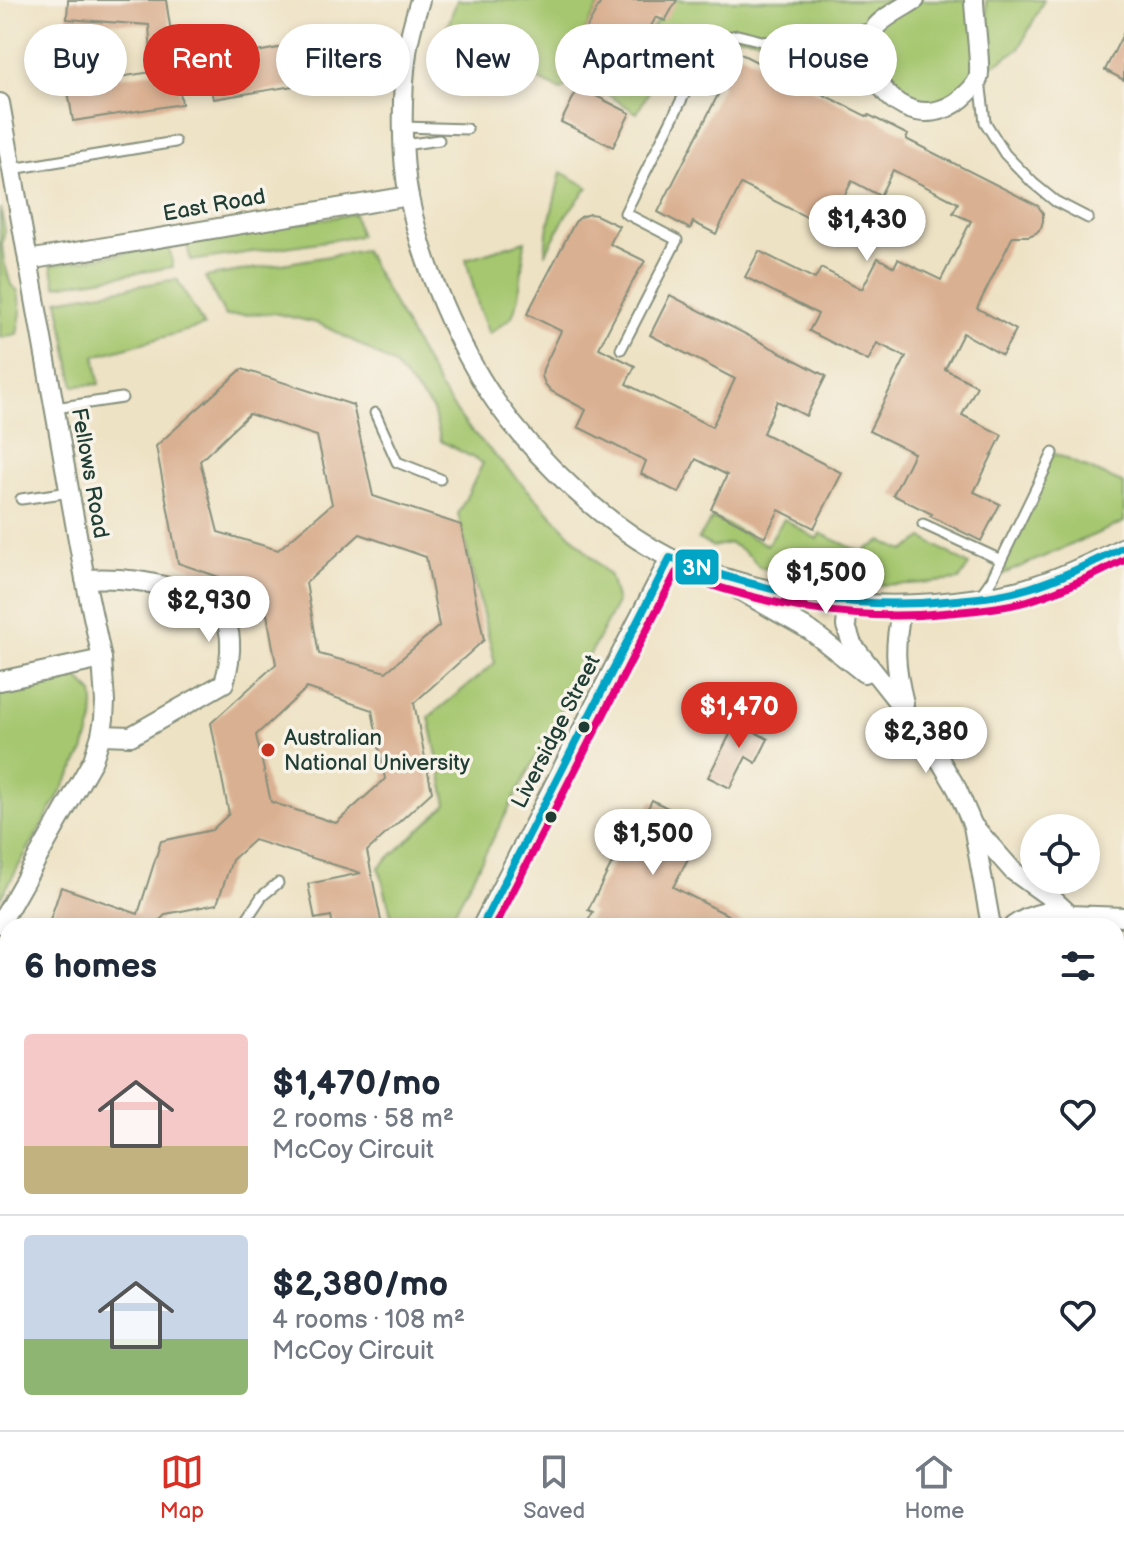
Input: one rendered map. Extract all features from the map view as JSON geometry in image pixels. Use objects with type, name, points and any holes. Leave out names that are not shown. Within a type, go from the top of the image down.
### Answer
[{"type":"street","points":[[419,0],[407,51],[404,136],[409,196],[436,285],[458,337],[495,401],[521,434],[581,496],[624,530],[670,558],[778,593],[848,604],[902,606],[980,598],[1028,588],[1124,547]]},
{"type":"street","points":[[879,24],[915,0]]},
{"type":"street","points":[[890,96],[898,104],[915,110],[933,111],[955,103],[975,84],[980,76],[974,0]]},
{"type":"street","name":"Fellows Road","points":[[0,103],[102,659],[105,702],[101,735],[93,760],[3,918]]},
{"type":"street","name":"East Road","points":[[28,260],[409,196]]},
{"type":"street","name":"Liversidge Street","points":[[486,918],[670,558]]},
{"type":"street","points":[[710,573],[824,640],[906,709]]},
{"type":"street","points":[[85,579],[115,577],[143,581],[211,601],[224,617],[230,641],[230,663],[224,683],[131,736],[101,735]]},
{"type":"street","points":[[848,604],[846,626],[852,644],[906,709],[951,777],[973,826],[990,918]]},
{"type":"street","points":[[902,606],[895,652],[906,709]]},
{"type":"street","points":[[0,681],[102,659]]},
{"type":"street","points":[[973,826],[1013,871],[1073,918]]},
{"type":"street","points":[[1025,918],[1039,913],[1054,913],[1069,918]]},
{"type":"lane","points":[[621,349],[677,240],[625,213],[713,42],[738,35],[759,40]]},
{"type":"lane","points":[[980,76],[985,122],[1005,154],[1055,201],[1088,218]]},
{"type":"lane","points":[[404,136],[467,129]]},
{"type":"lane","points":[[404,136],[439,140]]},
{"type":"lane","points":[[12,169],[175,142]]},
{"type":"lane","points":[[55,408],[122,398]]},
{"type":"lane","points":[[375,413],[397,462],[440,479]]},
{"type":"lane","points":[[980,598],[1053,453]]},
{"type":"lane","points":[[21,499],[70,492]]},
{"type":"lane","points":[[923,524],[1001,560]]},
{"type":"lane","points":[[247,918],[262,896],[278,883]]},
{"type":"green space","points":[[457,0],[602,0],[589,24],[555,24],[555,87],[539,80],[539,24],[448,24]]},
{"type":"green space","points":[[673,0],[964,0],[973,4],[980,76],[941,109],[896,96],[897,24],[759,24],[759,39],[743,37],[743,24],[655,24]]},
{"type":"green space","points":[[986,0],[1044,0],[1019,49],[992,66]]},
{"type":"green space","points":[[610,96],[646,96],[637,113]]},
{"type":"green space","points":[[561,172],[588,187],[566,215],[545,255],[547,232]]},
{"type":"green space","points":[[0,208],[5,230],[2,245],[4,261],[11,285],[18,291],[21,313],[17,334],[0,338]]},
{"type":"green space","points":[[354,214],[360,236],[191,261],[186,241]]},
{"type":"green space","points":[[525,241],[519,297],[512,317],[489,334],[466,259]]},
{"type":"green space","points":[[169,246],[173,267],[56,286],[51,265]]},
{"type":"green space","points":[[364,250],[441,390],[467,426],[610,576],[617,603],[451,918],[392,918],[379,867],[447,804],[429,717],[495,663],[458,514],[483,463],[441,441],[433,410],[394,365],[320,324],[274,313],[225,316],[205,277]]},
{"type":"green space","points":[[177,279],[204,326],[95,356],[99,384],[74,386],[58,300]]},
{"type":"green space","points":[[1053,453],[1124,484],[1124,522],[992,579]]},
{"type":"green space","points":[[713,518],[767,545],[784,519],[817,539],[820,533],[861,552],[882,541],[904,551],[923,538],[969,565],[959,580],[862,585],[827,581],[759,567],[751,557],[729,543],[713,547],[698,539]]},
{"type":"green space","points":[[77,677],[93,693],[93,721],[84,751],[0,899],[0,692]]},
{"type":"building","points":[[68,0],[166,0],[170,24],[143,25],[67,19]]},
{"type":"building","points":[[602,0],[677,0],[665,21],[656,17],[652,24],[589,24]]},
{"type":"building","points":[[1124,32],[1124,80],[1105,70]]},
{"type":"building","points":[[276,48],[276,89],[260,91],[260,51]]},
{"type":"building","points":[[743,55],[759,63],[759,96],[826,96],[908,135],[906,139],[1038,206],[1043,213],[1041,228],[1029,236],[1013,236],[977,308],[1016,330],[1002,355],[963,333],[945,369],[977,386],[962,415],[1002,435],[974,492],[1000,504],[981,541],[893,495],[914,453],[869,431],[906,357],[877,343],[868,361],[809,331],[818,314],[745,277],[759,251],[815,279],[821,268],[862,289],[878,258],[894,267],[898,259],[941,280],[971,221],[953,213],[958,203],[893,170],[880,196],[852,181],[828,228],[741,184],[716,234],[693,222],[690,229],[658,212],[717,96],[743,96]]},
{"type":"building","points":[[143,73],[143,96],[181,96],[182,104],[73,121],[69,96],[127,96],[127,76]]},
{"type":"building","points":[[574,96],[596,96],[630,113],[613,147],[561,122]]},
{"type":"building","points":[[589,214],[619,226],[610,244],[645,261],[599,348],[635,366],[626,384],[712,427],[735,379],[650,335],[670,295],[826,376],[806,416],[777,401],[763,433],[842,473],[814,528],[779,510],[765,537],[711,509],[727,475],[696,459],[679,493],[641,474],[646,461],[578,427],[586,410],[551,391],[545,384],[543,369],[561,331],[527,314],[575,222]]},
{"type":"building","points":[[242,369],[353,405],[373,496],[461,525],[484,640],[414,703],[432,792],[367,851],[380,918],[315,918],[308,884],[361,873],[254,840],[232,860],[217,904],[166,914],[162,918],[51,918],[61,887],[138,914],[161,841],[212,830],[229,814],[211,723],[276,664],[263,592],[178,563],[156,446]],"holes":[[[249,414],[317,436],[332,504],[278,550],[218,532],[200,461]],[[360,534],[426,557],[439,626],[386,672],[319,654],[306,583]],[[307,688],[372,710],[385,779],[336,823],[271,802],[256,735]]]},
{"type":"building","points":[[741,713],[762,724],[757,733],[768,739],[756,763],[746,757],[730,788],[708,777]]},
{"type":"building","points":[[652,800],[697,823],[692,834],[699,838],[673,887],[733,918],[590,918],[593,912],[588,910],[640,809],[646,812]]},
{"type":"transit line","name":"3N","points":[[486,918],[670,558],[741,581],[811,597],[919,603],[1020,590],[1065,575],[1124,547]]},
{"type":"transit line","points":[[499,918],[676,573],[779,603],[848,613],[919,615],[1025,602],[1124,560]]},
{"type":"place","name":"Australian National University","points":[[268,750]]}]
